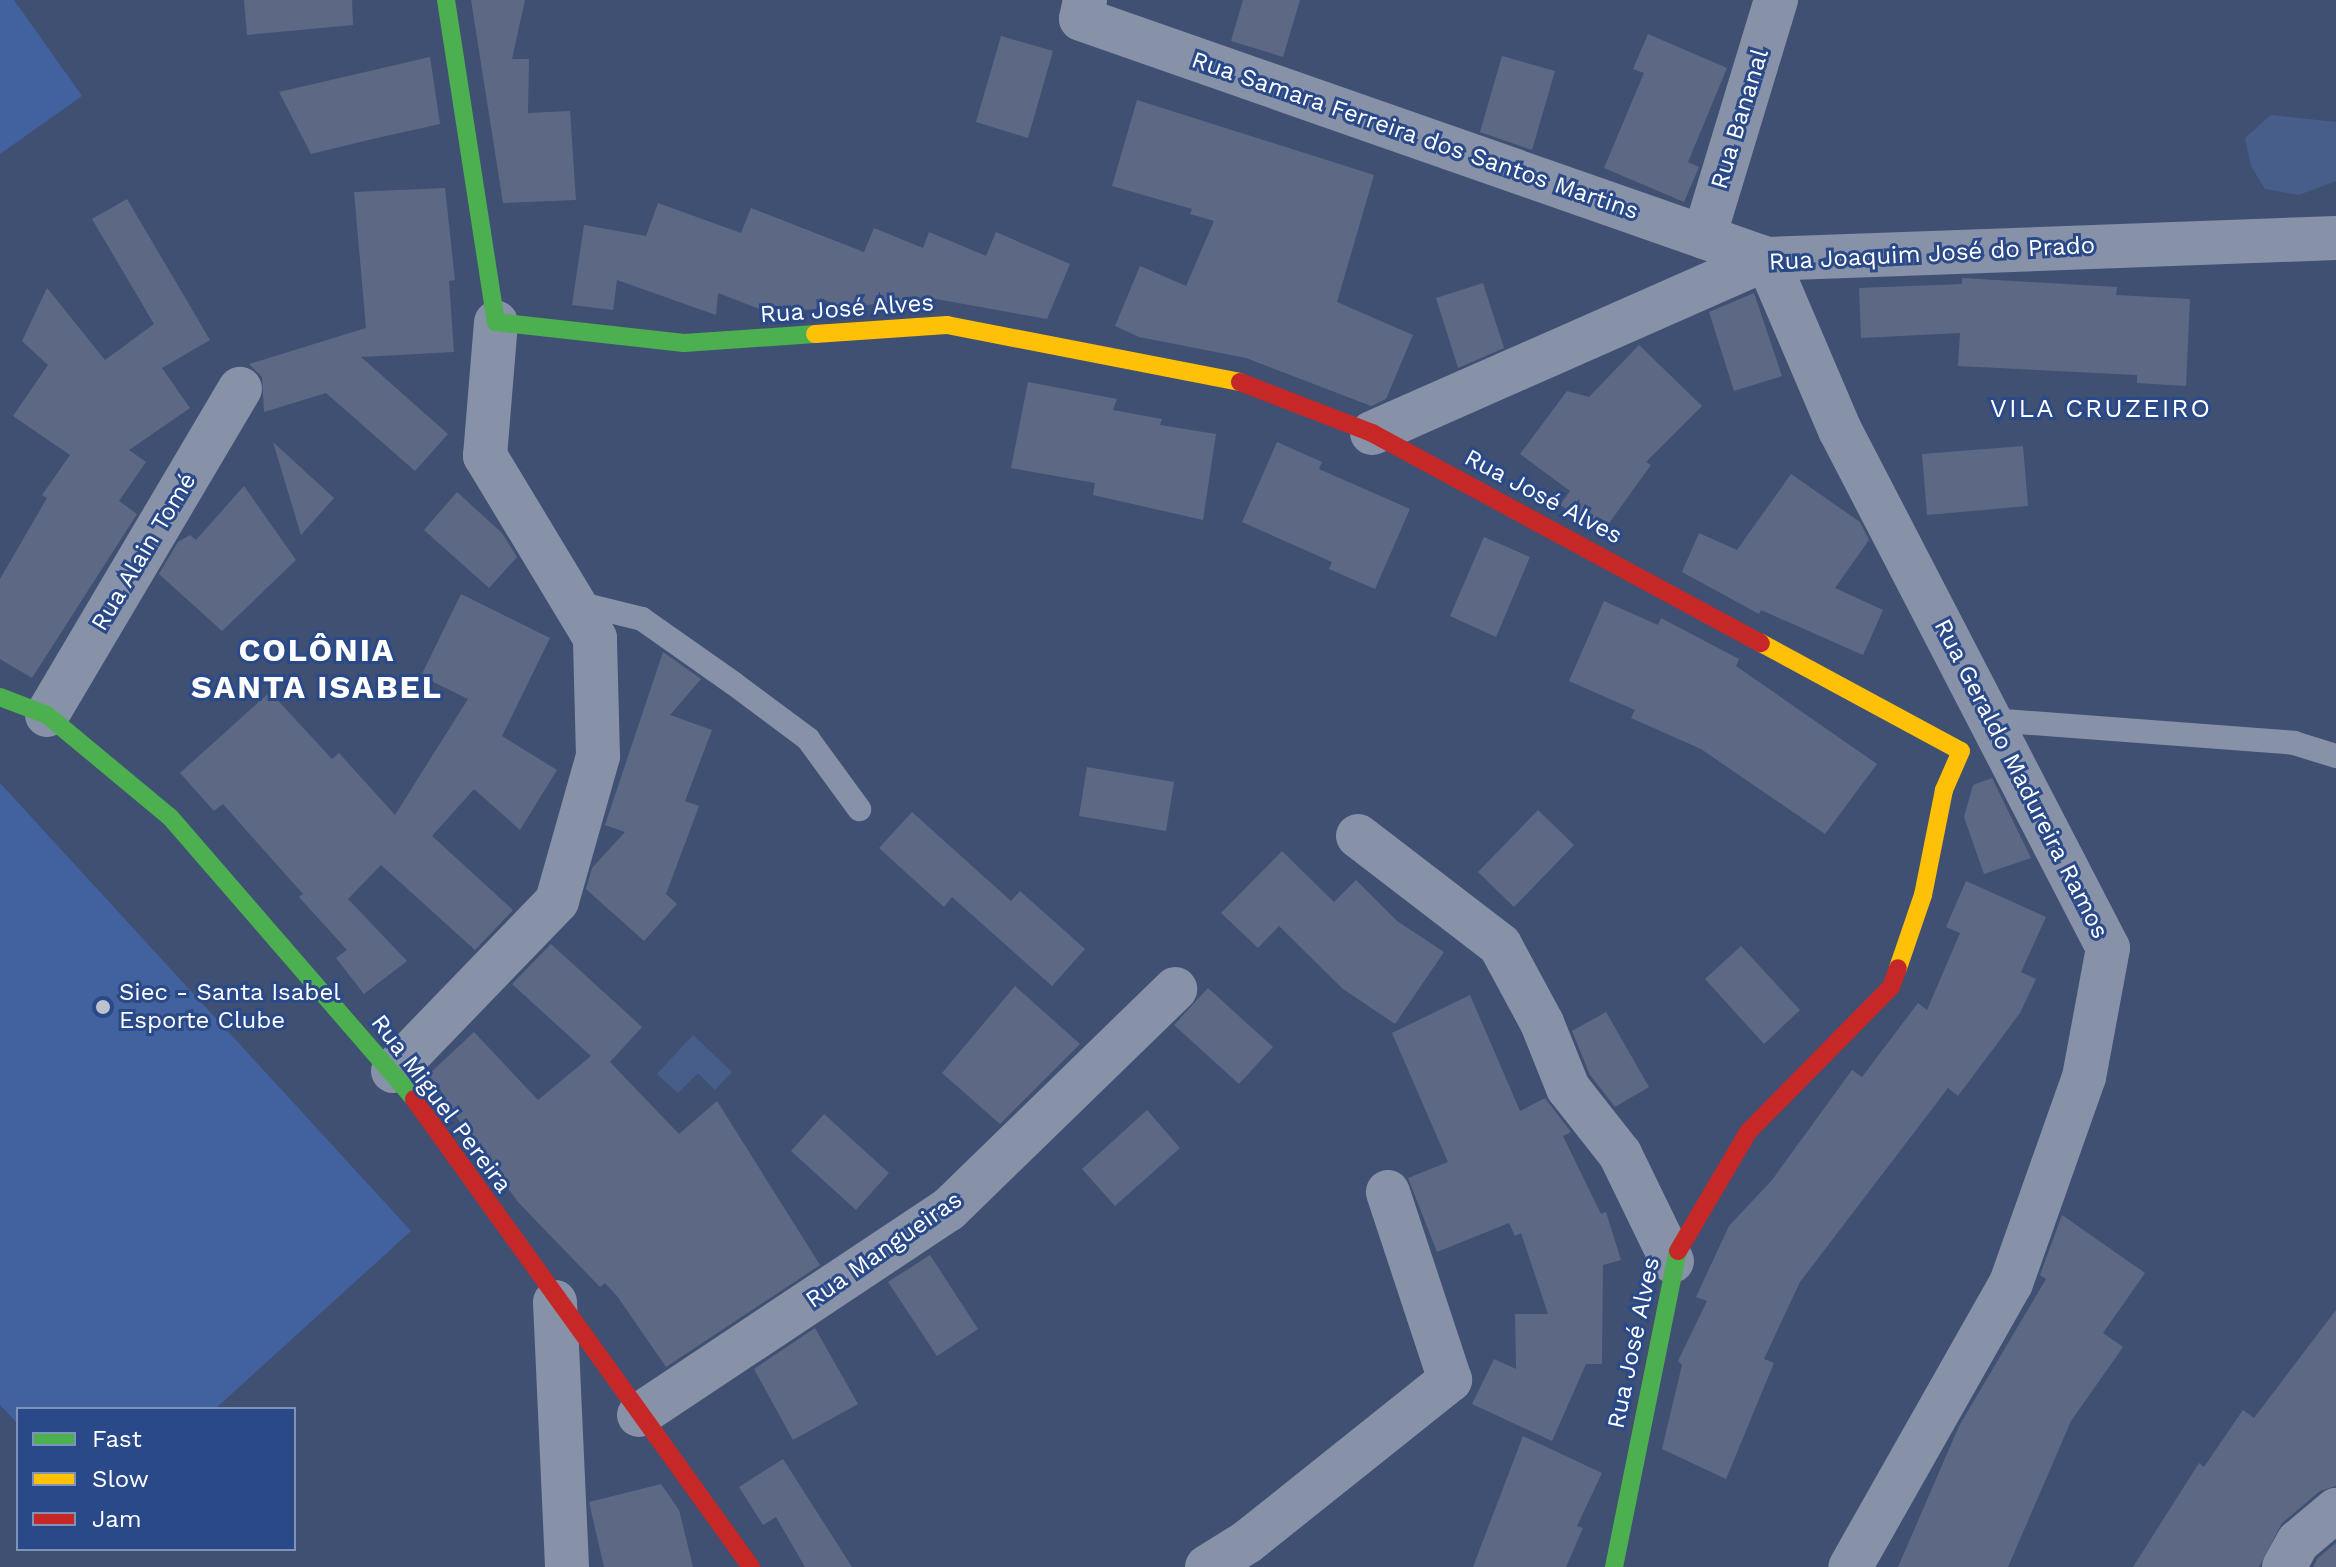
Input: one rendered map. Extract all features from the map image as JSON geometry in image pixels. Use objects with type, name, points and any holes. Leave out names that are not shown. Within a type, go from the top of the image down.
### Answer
[{"type":"street","points":[[393,1071],[557,901],[598,756],[595,638],[485,456],[496,322],[446,0]]},
{"type":"street","name":"Rua Samara Ferreira dos Santos Martins","points":[[1085,0],[1081,19],[1767,259]]},
{"type":"street","name":"Rua Bananal","points":[[1704,237],[1776,0]]},
{"type":"street","name":"Rua Joaquim José do Prado","points":[[1372,433],[1767,259],[2336,238]]},
{"type":"street","name":"Rua Geraldo Madureira Ramos","points":[[1767,259],[1840,430],[2108,948],[2084,1077],[2011,1283],[1850,1567]]},
{"type":"street","name":"Rua José Alves","points":[[496,322],[684,343],[947,325],[1237,381],[1372,433],[1961,751],[1944,790],[1923,895],[1891,987],[1748,1132],[1672,1261],[1614,1567]]},
{"type":"street","name":"Rua Alain Tomé","points":[[47,715],[240,389]]},
{"type":"street","name":"Rua Miguel Pereira","points":[[0,697],[47,715],[170,817],[393,1071],[555,1302],[751,1567]]},
{"type":"street","points":[[1961,751],[2000,737]]},
{"type":"street","points":[[1358,836],[1500,945],[1542,1023],[1568,1088],[1620,1154],[1672,1261]]},
{"type":"street","name":"Rua Mangueiras","points":[[639,1415],[948,1210],[1175,989]]},
{"type":"street","points":[[1207,1567],[1247,1542],[1450,1380],[1388,1192]]},
{"type":"street","points":[[555,1302],[567,1567]]},
{"type":"street","points":[[2284,1567],[2298,1542],[2336,1510]]},
{"type":"lane","points":[[573,602],[642,619],[733,683],[808,739],[859,809]]},
{"type":"lane","points":[[2000,737],[2294,743],[2336,756]]},
{"type":"shaded area","points":[[0,0],[14,0],[82,96],[0,154]]},
{"type":"shaded area","points":[[2271,115],[2336,122],[2336,181],[2299,195],[2265,189],[2251,166],[2245,138]]},
{"type":"shaded area","name":"Siec - Santa Isabel Esporte Clube","points":[[0,783],[411,1231],[217,1407],[16,1407],[16,1422],[0,1405]]},
{"type":"shaded area","points":[[693,1035],[732,1072],[715,1090],[698,1073],[678,1093],[657,1074]]},
{"type":"building","points":[[244,0],[352,0],[353,25],[247,35]]},
{"type":"building","points":[[471,0],[525,0],[512,59],[529,59],[528,113],[570,111],[576,200],[503,203]]},
{"type":"building","points":[[1243,0],[1300,0],[1283,57],[1231,41]]},
{"type":"building","points":[[1648,34],[1727,68],[1688,162],[1699,167],[1684,202],[1604,168],[1644,73],[1633,69]]},
{"type":"building","points":[[1001,36],[1053,51],[1028,138],[976,122]]},
{"type":"building","points":[[1502,56],[1555,71],[1532,150],[1480,132]]},
{"type":"building","points":[[430,57],[440,124],[311,154],[279,92]]},
{"type":"building","points":[[1137,100],[1374,175],[1337,302],[1413,335],[1386,399],[1371,406],[1246,358],[1139,337],[1115,326],[1140,266],[1186,286],[1214,221],[1190,214],[1192,209],[1112,186]]},
{"type":"building","points":[[445,188],[455,280],[449,281],[454,352],[361,357],[448,434],[415,471],[326,393],[264,412],[262,377],[249,364],[366,328],[354,192]]},
{"type":"building","points":[[127,199],[210,340],[162,368],[190,408],[129,450],[146,462],[119,501],[137,514],[32,678],[0,659],[0,579],[47,498],[42,495],[70,455],[13,416],[48,365],[22,341],[47,288],[105,360],[154,324],[92,219]]},
{"type":"building","points":[[658,203],[741,233],[751,208],[864,252],[874,228],[923,248],[929,232],[986,256],[996,232],[1070,264],[1047,319],[936,299],[842,307],[820,298],[816,309],[767,312],[718,293],[716,315],[617,280],[613,310],[572,305],[584,225],[646,236]]},
{"type":"building","points":[[1962,278],[2117,287],[2116,295],[2190,299],[2186,386],[2137,383],[2137,375],[1958,366],[1960,333],[1861,338],[1859,288],[1962,284]]},
{"type":"building","points":[[1483,283],[1504,348],[1458,368],[1436,298]]},
{"type":"building","points":[[1754,293],[1782,376],[1734,391],[1709,312]]},
{"type":"building","points":[[1639,345],[1702,406],[1646,462],[1651,465],[1604,530],[1560,505],[1570,491],[1520,454],[1567,391],[1589,397]]},
{"type":"building","points":[[1028,382],[1117,399],[1113,410],[1162,419],[1160,425],[1216,434],[1203,520],[1093,495],[1095,483],[1011,468]]},
{"type":"building","points":[[273,442],[334,498],[301,535]]},
{"type":"building","points":[[1277,442],[1322,462],[1319,469],[1410,509],[1375,589],[1329,569],[1332,562],[1242,522]]},
{"type":"building","points":[[2023,446],[2028,506],[1927,515],[1922,454]]},
{"type":"building","points":[[1791,474],[1860,522],[1869,540],[1835,588],[1883,610],[1863,655],[1761,610],[1759,614],[1682,572],[1699,533],[1737,550]]},
{"type":"building","points":[[244,486],[296,560],[222,631],[159,574],[178,542],[190,535],[196,540]]},
{"type":"building","points":[[457,492],[502,533],[517,557],[489,588],[424,530]]},
{"type":"building","points":[[1484,537],[1530,557],[1496,637],[1450,616]]},
{"type":"building","points":[[461,594],[550,638],[502,736],[557,770],[520,830],[474,789],[432,836],[513,910],[475,950],[381,865],[348,899],[407,961],[364,994],[336,958],[347,950],[299,897],[303,894],[223,804],[214,811],[180,773],[270,692],[332,759],[339,753],[395,815],[468,699],[421,676]]},
{"type":"building","points":[[1604,601],[1658,625],[1661,618],[1739,659],[1736,666],[1877,764],[1825,834],[1701,749],[1631,718],[1635,710],[1569,681]]},
{"type":"building","points":[[663,652],[701,679],[670,715],[712,730],[685,801],[699,806],[666,894],[677,904],[644,941],[586,889],[592,868],[625,832],[605,825]]},
{"type":"building","points":[[1087,767],[1174,782],[1166,831],[1079,816]]},
{"type":"building","points":[[1992,778],[2031,858],[1984,874],[1964,817],[1973,785]]},
{"type":"building","points":[[1538,810],[1574,845],[1514,907],[1478,872]]},
{"type":"building","points":[[912,812],[1011,901],[1020,891],[1085,949],[1052,986],[952,897],[944,907],[879,848]]},
{"type":"building","points":[[1282,851],[1334,902],[1356,880],[1397,921],[1444,952],[1395,1024],[1343,989],[1279,926],[1258,948],[1221,913]]},
{"type":"building","points":[[1966,881],[2046,917],[2021,972],[2036,979],[2020,1013],[1958,1096],[1948,1088],[1800,1282],[1764,1359],[1774,1363],[1726,1479],[1662,1449],[1682,1365],[1678,1361],[1707,1301],[1696,1297],[1729,1226],[1772,1180],[1852,1070],[1862,1077],[1918,1003],[1927,1010],[1960,933],[1946,927]]},
{"type":"building","points":[[551,944],[642,1027],[610,1062],[679,1134],[717,1101],[820,1265],[666,1367],[617,1296],[605,1283],[600,1287],[518,1202],[427,1076],[474,1032],[538,1100],[591,1056],[512,984]]},
{"type":"building","points":[[1741,946],[1800,1010],[1764,1044],[1705,979]]},
{"type":"building","points":[[1015,986],[1080,1044],[1000,1124],[942,1073]]},
{"type":"building","points":[[1208,988],[1273,1047],[1239,1084],[1174,1025]]},
{"type":"building","points":[[1470,995],[1520,1111],[1545,1098],[1571,1132],[1563,1136],[1601,1214],[1606,1212],[1621,1260],[1603,1265],[1602,1364],[1586,1364],[1552,1441],[1472,1404],[1494,1359],[1516,1369],[1515,1314],[1548,1314],[1521,1233],[1515,1236],[1509,1223],[1437,1252],[1408,1178],[1448,1162],[1392,1033]]},
{"type":"building","points":[[1606,1012],[1649,1087],[1615,1107],[1590,1075],[1572,1031]]},
{"type":"building","points":[[1147,1110],[1180,1148],[1115,1206],[1082,1169]]},
{"type":"building","points":[[824,1114],[889,1173],[856,1210],[791,1151]]},
{"type":"building","points":[[2062,1215],[2145,1273],[2103,1333],[2123,1347],[2071,1421],[2008,1567],[1898,1567],[1959,1426],[2046,1279],[2040,1275]]},
{"type":"building","points":[[930,1255],[978,1329],[937,1356],[888,1282]]},
{"type":"building","points":[[2336,1310],[2336,1486],[2320,1491],[2282,1523],[2259,1567],[2133,1567],[2199,1463],[2204,1467],[2243,1410],[2254,1418]]},
{"type":"building","points":[[815,1328],[858,1404],[793,1440],[754,1369]]},
{"type":"building","points":[[1523,1436],[1602,1473],[1577,1526],[1583,1528],[1566,1567],[1473,1567]]},
{"type":"building","points":[[783,1459],[852,1567],[805,1567],[776,1517],[763,1525],[739,1487]]},
{"type":"building","points":[[661,1484],[679,1510],[693,1567],[604,1567],[589,1502]]},
{"type":"building","points":[[2336,1543],[2336,1567],[2313,1567],[2318,1558]]},
{"type":"traffic: fast","points":[[446,0],[496,322],[684,343],[815,334]]},
{"type":"traffic: fast","points":[[0,697],[47,715],[170,817],[414,1099]]},
{"type":"traffic: fast","points":[[1614,1567],[1678,1251]]},
{"type":"traffic: slow","points":[[815,334],[947,325],[1240,382]]},
{"type":"traffic: slow","points":[[1761,643],[1961,751],[1944,790],[1923,895],[1898,968]]},
{"type":"traffic: jam","points":[[1240,382],[1372,433],[1761,643]]},
{"type":"traffic: jam","points":[[1678,1251],[1748,1132],[1891,987],[1898,968]]},
{"type":"traffic: jam","points":[[414,1099],[751,1567]]},
{"type":"place","name":"Siec - Santa Isabel Esporte Clube","points":[[103,1007]]},
{"type":"district","name":"VILA CRUZEIRO","points":[[2101,409]]},
{"type":"district","name":"COLÔNIA SANTA ISABEL","points":[[317,670]]}]
